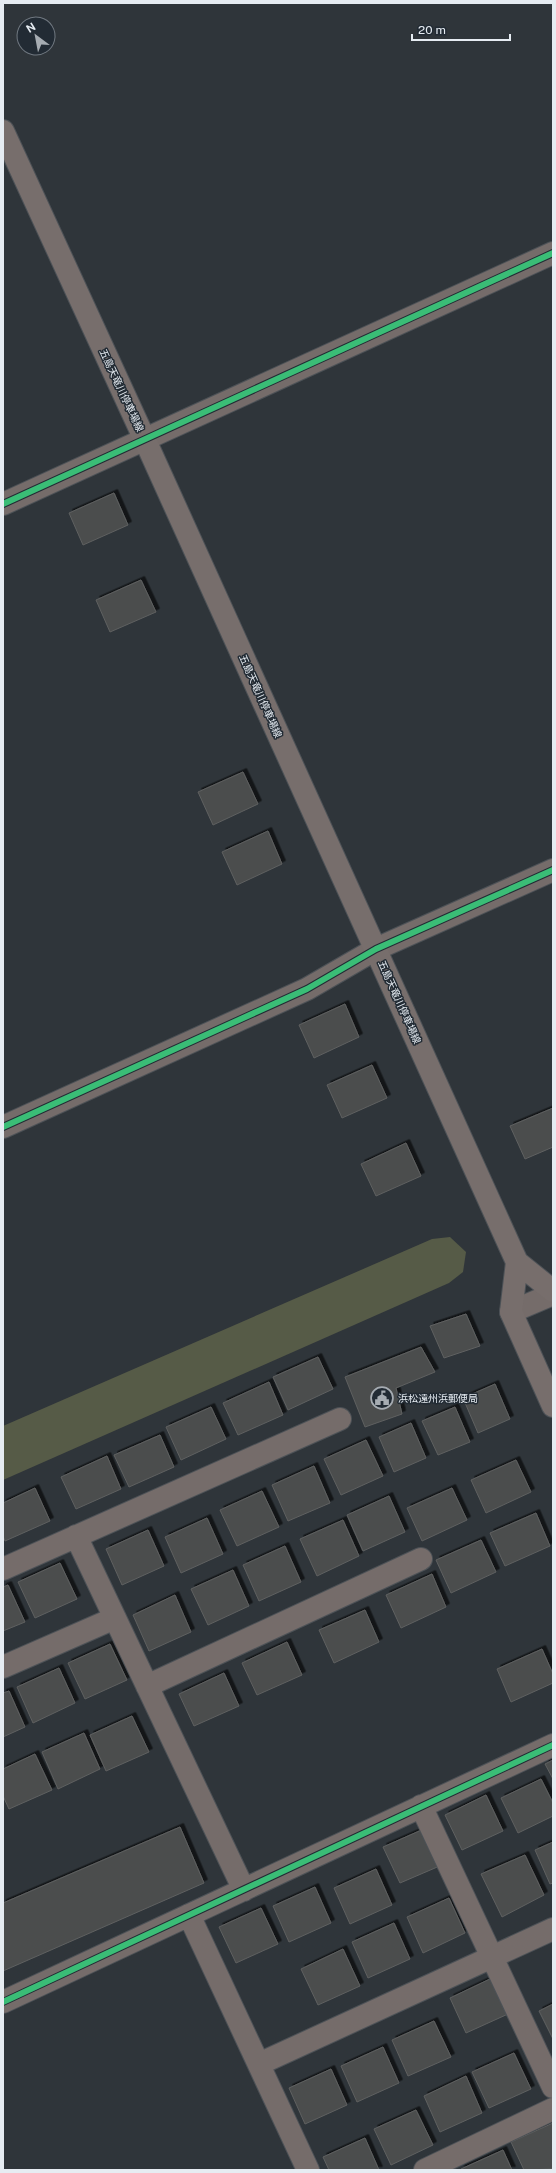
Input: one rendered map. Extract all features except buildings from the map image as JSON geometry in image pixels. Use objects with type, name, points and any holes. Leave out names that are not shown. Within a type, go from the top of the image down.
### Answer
[{"type":"main road","name":"五島天竜川停車場線","points":[[3,131],[145,440],[517,1262],[553,1293]]},
{"type":"main road","points":[[517,1262],[511,1312],[553,1406]]},
{"type":"street","points":[[3,504],[553,253]]},
{"type":"street","points":[[3,1127],[308,989],[376,949],[553,870]]},
{"type":"street","points":[[511,1312],[553,1293]]},
{"type":"street","points":[[3,1569],[340,1419]]},
{"type":"street","points":[[76,1536],[244,1890]]},
{"type":"street","points":[[147,1686],[421,1559]]},
{"type":"street","points":[[3,1667],[115,1618]]},
{"type":"street","points":[[3,2002],[553,1745]]},
{"type":"street","points":[[421,1806],[553,2087]]},
{"type":"street","points":[[189,1915],[308,2170]]},
{"type":"street","points":[[259,2064],[553,1929]]},
{"type":"street","points":[[425,2170],[553,2109]]},
{"type":"green space","points":[[450,1237],[466,1252],[463,1272],[449,1283],[3,1480],[3,1426],[432,1239]]},
{"type":"cycle path","points":[[3,504],[553,253]]},
{"type":"cycle path","points":[[3,1127],[307,989],[376,949],[553,870]]},
{"type":"cycle path","points":[[3,2002],[553,1745]]},
{"type":"place","name":"浜松遠州浜郵便局","points":[[382,1398]]}]
